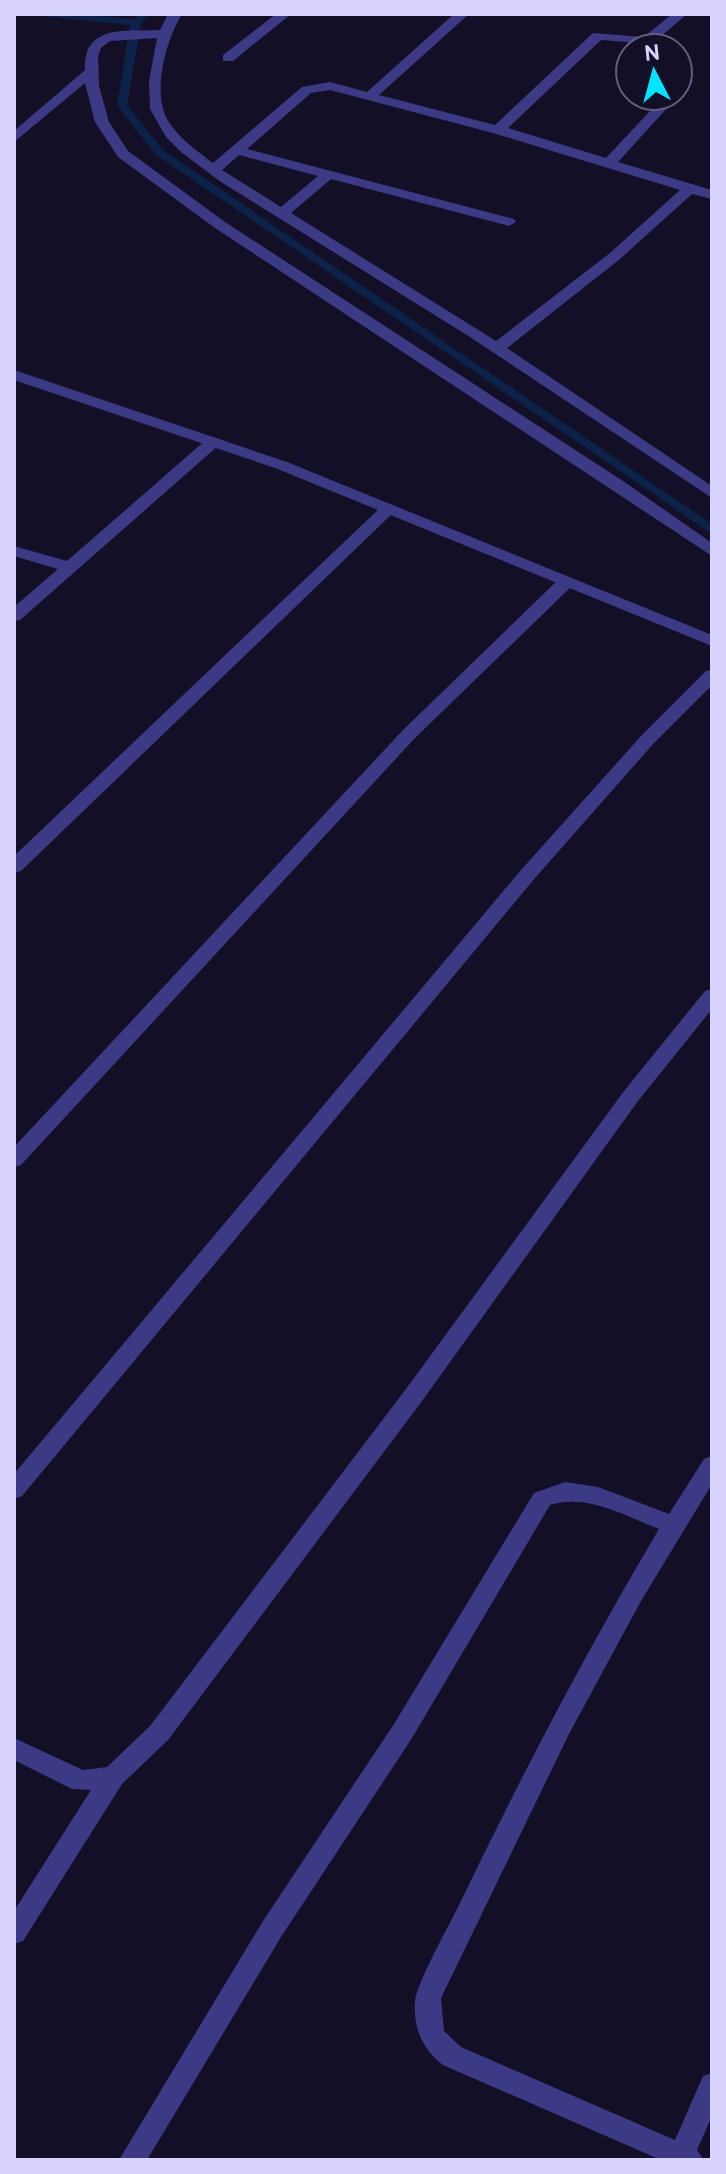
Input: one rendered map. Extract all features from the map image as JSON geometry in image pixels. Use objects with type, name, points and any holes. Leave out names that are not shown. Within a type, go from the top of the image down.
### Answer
[{"type":"street","points":[[175,14],[157,34],[158,115],[180,143],[282,213],[497,348],[712,493]]},
{"type":"street","points":[[228,58],[284,14]]},
{"type":"street","points":[[371,95],[462,14]]},
{"type":"street","points":[[498,130],[598,36],[647,41],[680,14]]},
{"type":"street","points":[[157,34],[116,35],[95,46],[90,72],[102,122],[111,139],[137,168],[371,327],[617,484],[712,551]]},
{"type":"street","points":[[14,138],[90,72]]},
{"type":"street","points":[[215,169],[276,114],[317,86],[347,88],[712,195]]},
{"type":"street","points":[[608,164],[656,112]]},
{"type":"street","points":[[236,150],[509,222]]},
{"type":"street","points":[[282,213],[329,174]]},
{"type":"street","points":[[497,348],[615,256],[690,188]]},
{"type":"street","points":[[14,375],[281,465],[712,641]]},
{"type":"street","points":[[14,616],[213,442]]},
{"type":"street","points":[[14,867],[388,509]]},
{"type":"street","points":[[14,551],[70,567]]},
{"type":"street","points":[[14,1160],[409,734],[566,582]]},
{"type":"street","points":[[14,1490],[528,874],[648,739],[712,675]]},
{"type":"street","points":[[14,1933],[113,1777],[159,1733],[414,1395],[631,1096],[712,996]]},
{"type":"street","points":[[712,1465],[673,1525],[517,1808],[428,1998],[432,2037],[436,2045],[452,2056],[686,2158],[712,2085]]},
{"type":"street","points":[[132,2160],[272,1929],[403,1731],[542,1499],[565,1491],[598,1496],[673,1525]]},
{"type":"street","points":[[14,1748],[81,1781],[113,1777]]},
{"type":"waterway","points":[[49,14],[136,22]]},
{"type":"waterway","points":[[136,22],[145,14]]},
{"type":"waterway","points":[[136,22],[122,105],[159,152],[712,530]]}]
